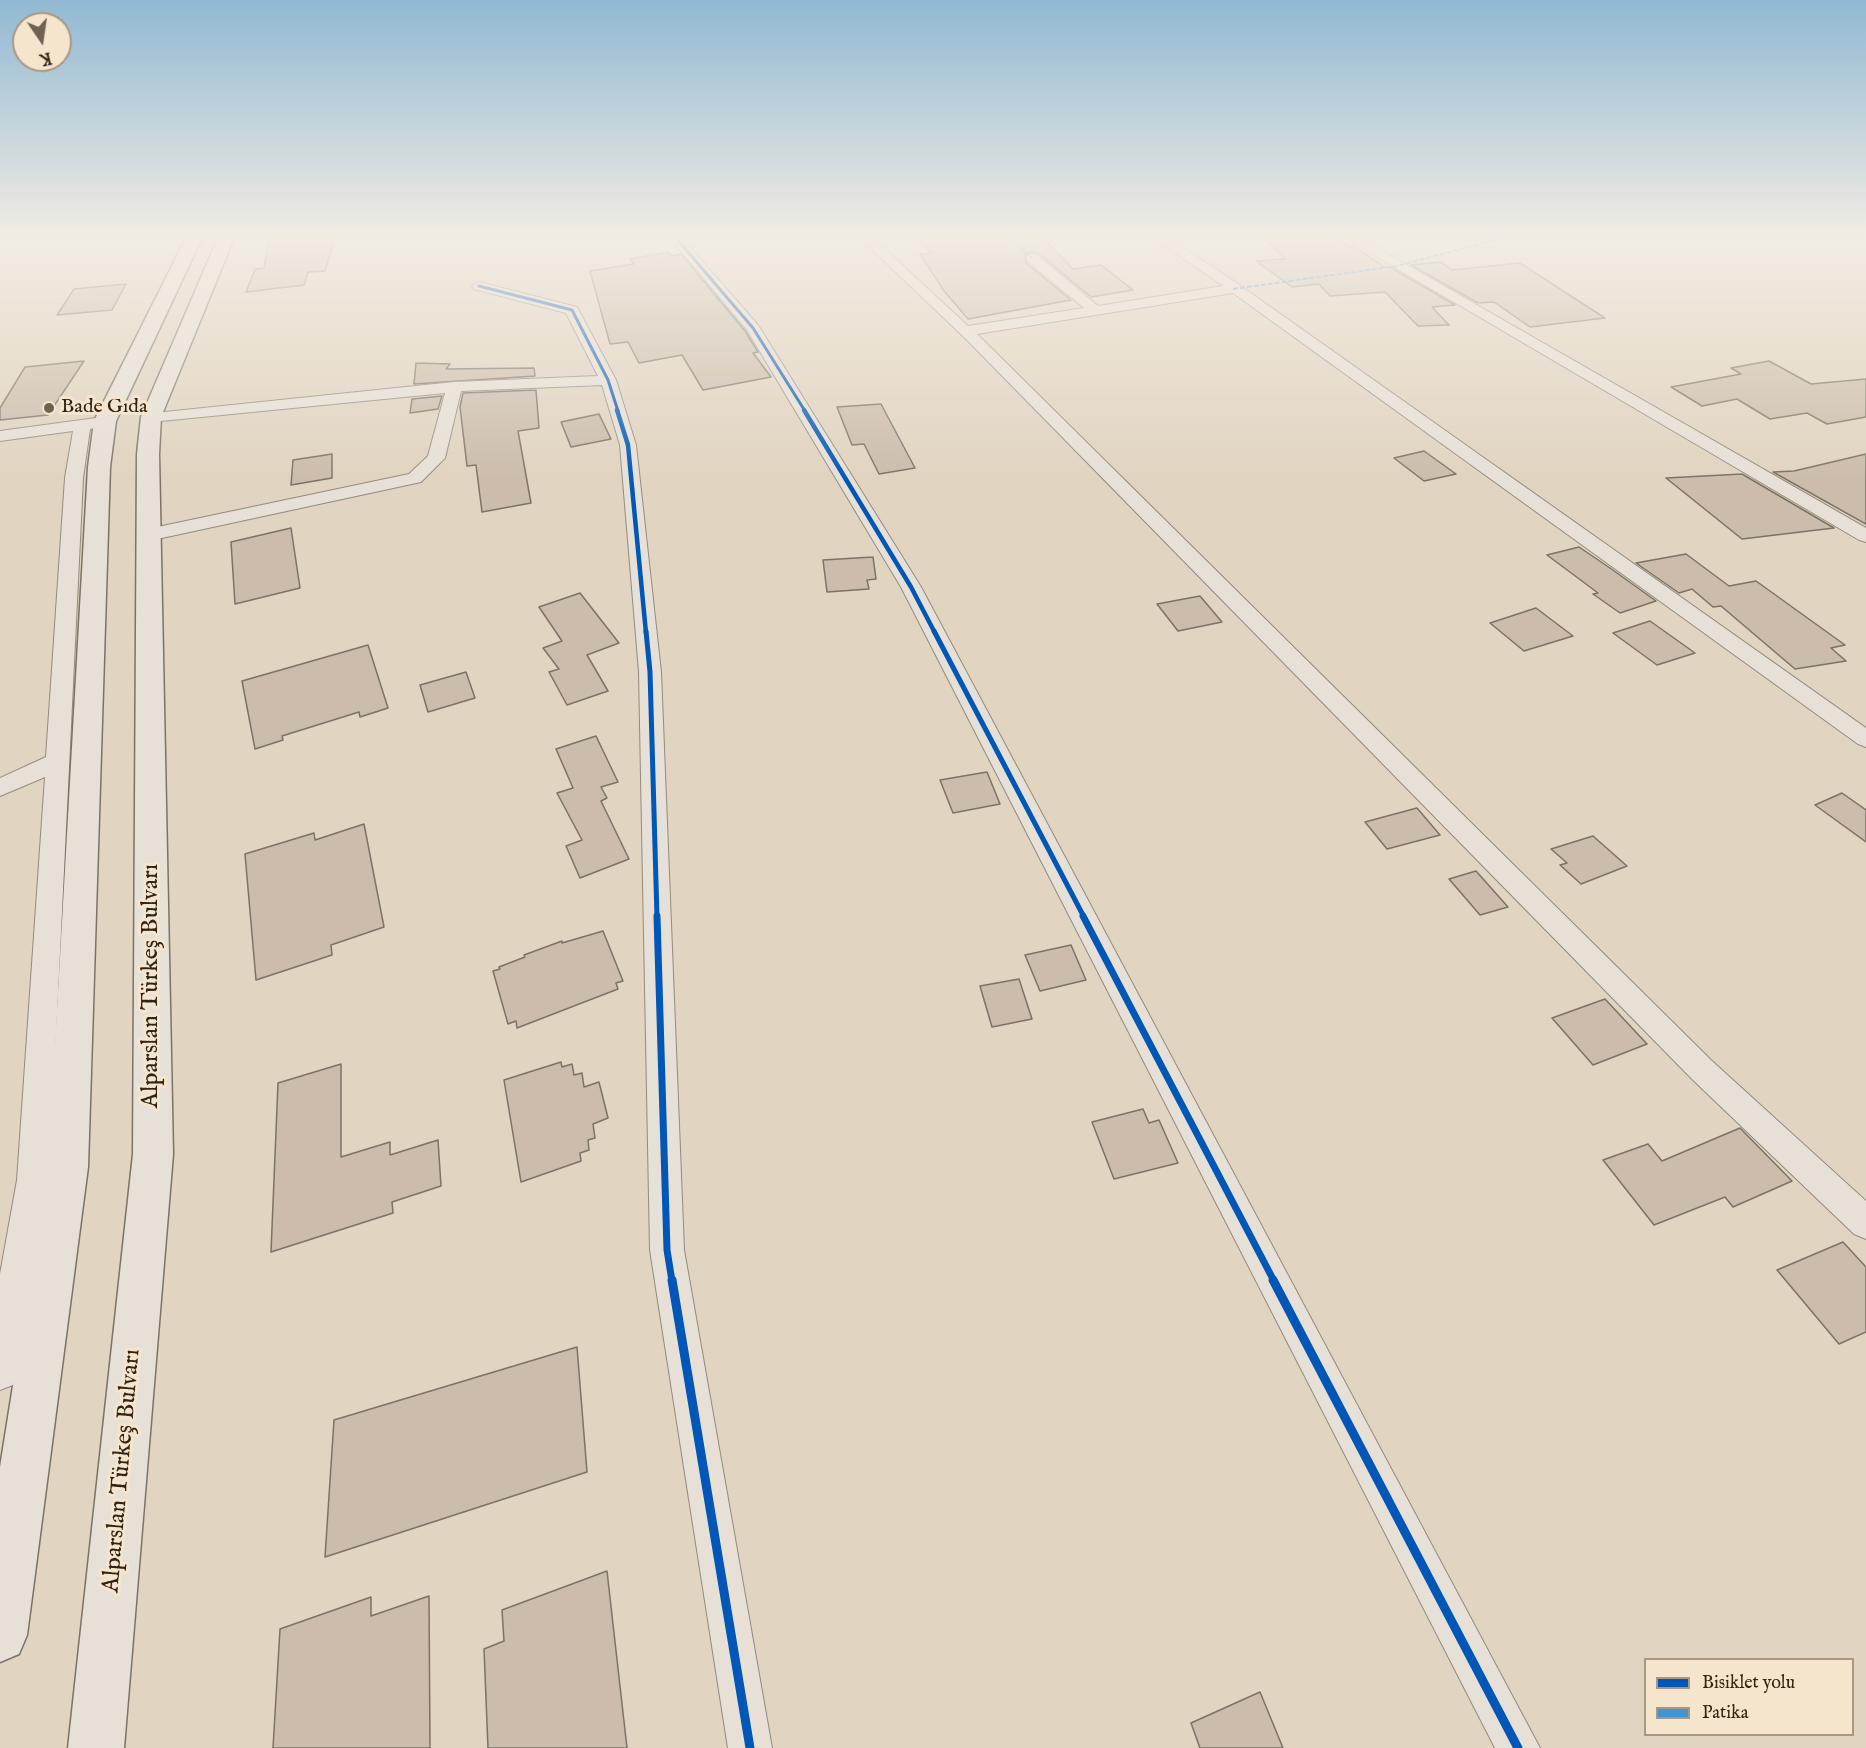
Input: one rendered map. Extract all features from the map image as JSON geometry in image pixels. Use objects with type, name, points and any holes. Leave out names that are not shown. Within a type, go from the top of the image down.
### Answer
[{"type":"main road","points":[[0,1635],[68,1167],[72,750],[99,466],[93,423],[149,320]]},
{"type":"main road","name":"Alparslan Türkeş Bulvarı","points":[[96,1748],[153,1154],[148,454],[151,417],[192,320]]},
{"type":"street","points":[[577,320],[608,380],[628,445],[650,672],[667,1250],[750,1748]]},
{"type":"street","points":[[746,320],[779,368],[911,587],[1518,1748]]},
{"type":"street","points":[[953,320],[1701,1070],[1866,1223]]},
{"type":"street","points":[[965,331],[1040,320]]},
{"type":"street","points":[[1276,320],[1577,531],[1866,739]]},
{"type":"street","points":[[1492,320],[1866,536]]},
{"type":"street","points":[[151,417],[454,387],[608,380]]},
{"type":"street","points":[[148,535],[416,478],[436,458],[454,387]]},
{"type":"street","points":[[0,436],[93,423],[74,478],[72,750],[33,1180],[0,1372]]},
{"type":"street","points":[[0,788],[72,750]]},
{"type":"building","points":[[603,320],[736,320],[758,352],[753,353],[771,377],[703,390],[682,355],[639,363],[628,342],[610,344]]},
{"type":"building","points":[[1412,320],[1444,320],[1449,325],[1418,326]]},
{"type":"building","points":[[1519,320],[1592,320],[1530,327]]},
{"type":"building","points":[[84,361],[48,415],[0,420],[0,408],[25,367]]},
{"type":"building","points":[[1769,361],[1811,384],[1866,379],[1866,417],[1827,424],[1807,413],[1770,419],[1737,399],[1702,406],[1671,387],[1741,374],[1731,368]]},
{"type":"building","points":[[416,363],[450,364],[446,369],[534,368],[535,376],[414,384]]},
{"type":"building","points":[[536,390],[539,428],[518,431],[531,503],[482,512],[476,465],[467,466],[460,407],[463,393]]},
{"type":"building","points":[[442,396],[438,409],[410,413],[412,399]]},
{"type":"building","points":[[881,404],[915,468],[879,474],[864,444],[852,445],[837,407]]},
{"type":"building","points":[[599,414],[611,439],[571,447],[561,422]]},
{"type":"building","points":[[1424,451],[1456,474],[1424,481],[1394,458]]},
{"type":"building","points":[[332,454],[332,478],[291,485],[293,460]]},
{"type":"building","points":[[1866,454],[1866,524],[1773,472],[1794,471]]},
{"type":"building","points":[[1742,474],[1834,528],[1742,539],[1666,478]]},
{"type":"building","points":[[291,528],[300,588],[235,604],[231,542]]},
{"type":"building","points":[[1579,547],[1656,601],[1620,613],[1593,594],[1598,593],[1547,555]]},
{"type":"building","points":[[1686,554],[1729,586],[1756,581],[1845,645],[1831,648],[1846,661],[1795,669],[1721,606],[1713,607],[1692,589],[1679,593],[1636,563]]},
{"type":"building","points":[[873,557],[876,579],[867,580],[869,589],[827,592],[823,560]]},
{"type":"building","points":[[580,593],[619,643],[587,655],[608,691],[567,705],[549,672],[559,669],[543,648],[562,641],[539,607]]},
{"type":"building","points":[[1200,596],[1222,622],[1178,631],[1157,604]]},
{"type":"building","points":[[1536,608],[1573,636],[1524,651],[1490,623]]},
{"type":"building","points":[[1650,621],[1695,653],[1657,665],[1613,633]]},
{"type":"building","points":[[368,645],[388,708],[360,717],[359,712],[282,736],[283,740],[255,749],[242,681]]},
{"type":"building","points":[[466,672],[475,698],[428,712],[420,685]]},
{"type":"building","points":[[596,736],[618,782],[601,787],[607,798],[601,801],[629,859],[580,878],[566,846],[582,840],[557,793],[573,788],[556,749]]},
{"type":"building","points":[[987,772],[1000,804],[953,813],[940,780]]},
{"type":"building","points":[[1842,793],[1866,810],[1866,842],[1815,805]]},
{"type":"building","points":[[1417,808],[1440,835],[1387,849],[1365,822]]},
{"type":"building","points":[[364,824],[384,927],[331,945],[332,955],[256,980],[245,854],[314,833],[315,840]]},
{"type":"building","points":[[1593,836],[1627,866],[1581,884],[1560,865],[1567,863],[1551,849]]},
{"type":"building","points":[[1476,871],[1508,907],[1480,915],[1449,879]]},
{"type":"building","points":[[603,931],[623,981],[616,983],[618,989],[517,1028],[516,1021],[508,1024],[493,971],[525,957],[524,955],[562,941],[562,943]]},
{"type":"building","points":[[1071,945],[1086,980],[1040,991],[1025,955]]},
{"type":"building","points":[[1019,979],[1032,1019],[992,1027],[980,986]]},
{"type":"building","points":[[1605,999],[1647,1044],[1593,1065],[1552,1018]]},
{"type":"building","points":[[561,1062],[562,1067],[572,1064],[574,1075],[582,1073],[584,1087],[599,1082],[608,1118],[593,1124],[595,1138],[588,1140],[589,1150],[580,1153],[581,1161],[521,1182],[504,1080]]},
{"type":"building","points":[[341,1064],[341,1157],[390,1142],[390,1155],[438,1140],[441,1186],[392,1202],[393,1213],[271,1252],[278,1083]]},
{"type":"building","points":[[1143,1109],[1149,1123],[1159,1120],[1178,1163],[1114,1179],[1092,1122]]},
{"type":"building","points":[[1740,1128],[1792,1181],[1733,1207],[1725,1197],[1654,1225],[1603,1160],[1648,1144],[1662,1161]]},
{"type":"building","points":[[1843,1242],[1866,1267],[1866,1332],[1839,1344],[1777,1270]]},
{"type":"building","points":[[577,1347],[587,1472],[325,1557],[334,1420]]},
{"type":"building","points":[[607,1571],[627,1748],[488,1748],[484,1649],[504,1641],[502,1610]]},
{"type":"building","points":[[429,1596],[430,1748],[273,1748],[280,1629],[371,1597],[371,1616]]},
{"type":"building","points":[[1260,1692],[1283,1748],[1200,1748],[1191,1723]]},
{"type":"cycle path","points":[[577,320],[608,380],[628,445],[650,672],[667,1250],[750,1748]]},
{"type":"cycle path","points":[[746,320],[779,368],[911,587],[1518,1748]]},
{"type":"place","name":"Bade Gıda","points":[[49,408]]}]
